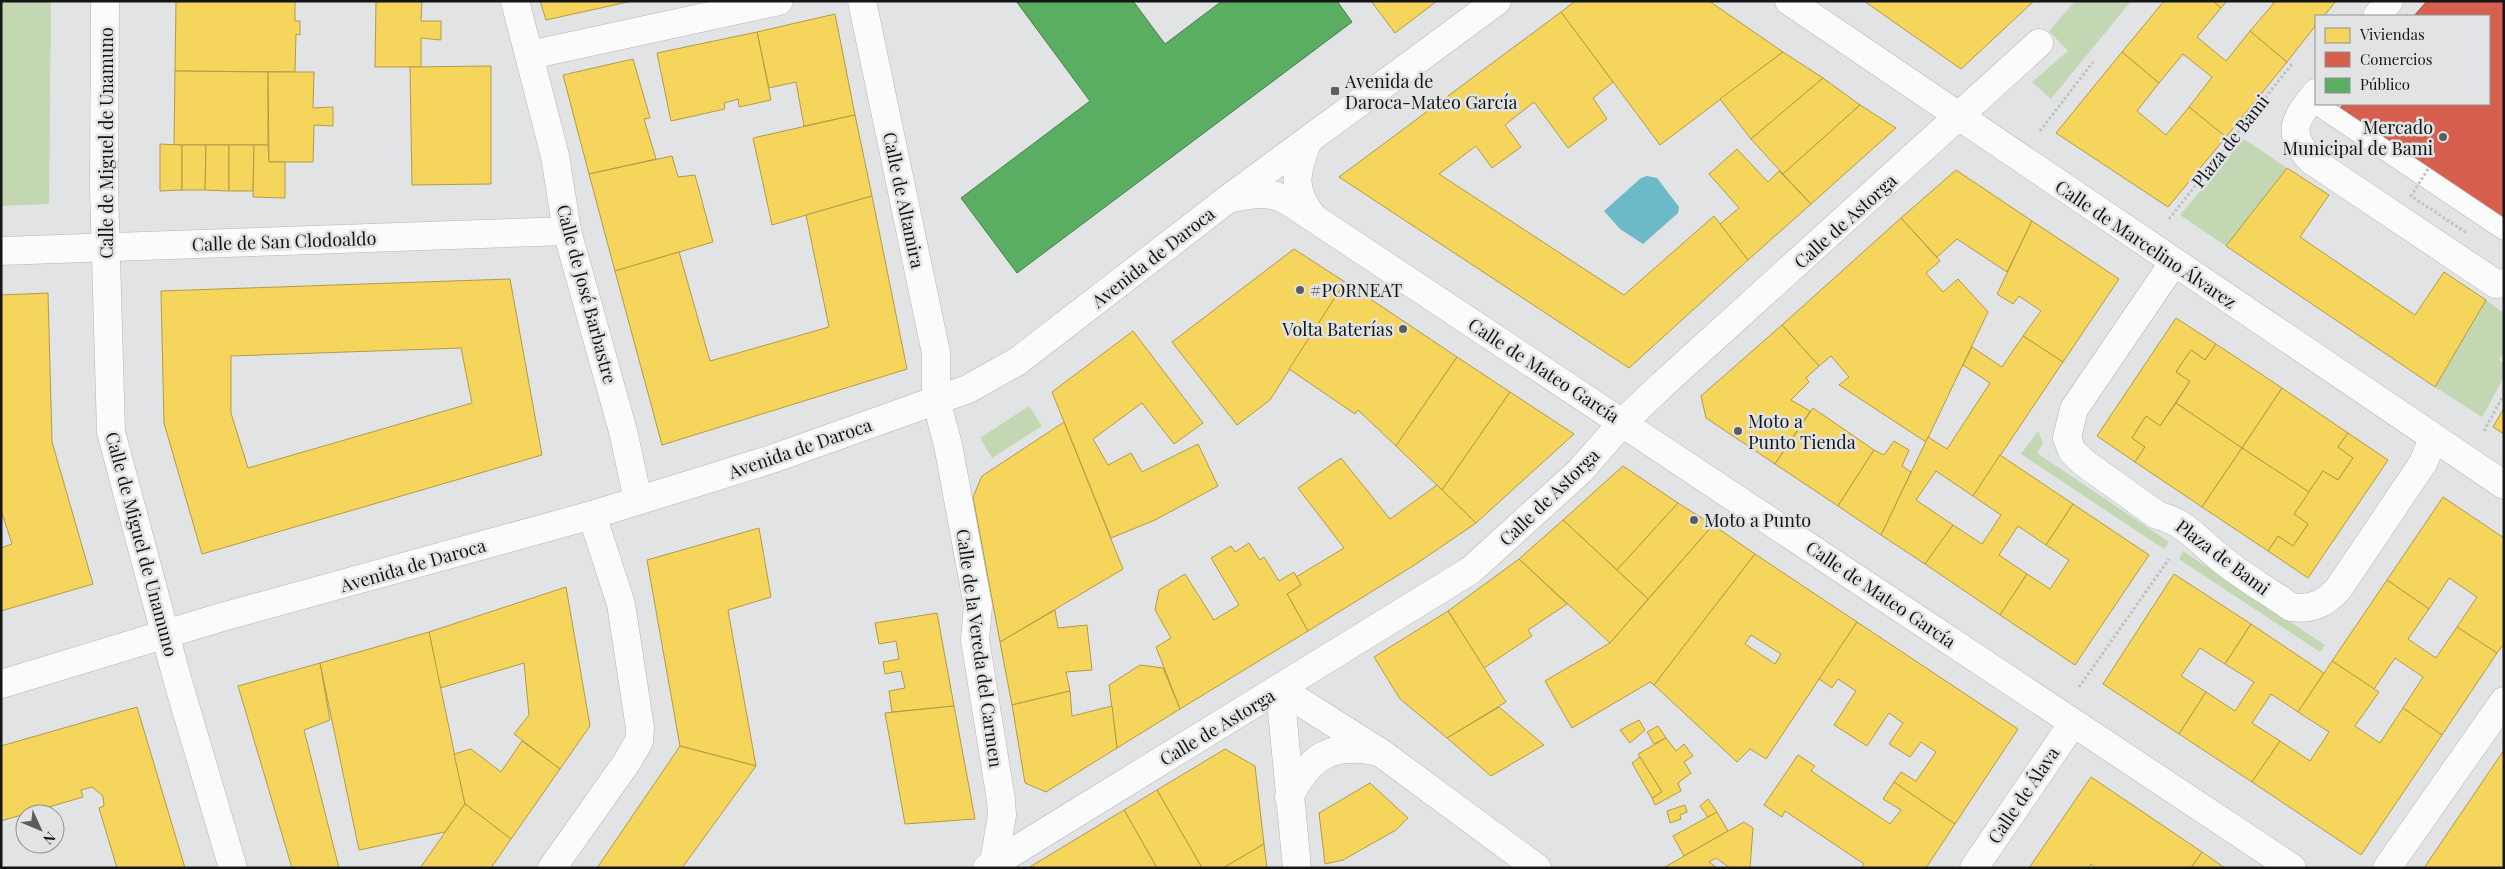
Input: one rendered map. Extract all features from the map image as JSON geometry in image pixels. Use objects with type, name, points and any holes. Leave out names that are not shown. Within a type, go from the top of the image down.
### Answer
[{"type":"street","name":"Calle de Miguel de Unamuno","points":[[105,1],[106,246],[111,432],[178,682],[233,868]]},
{"type":"street","name":"Calle de José Barbastre","points":[[515,1],[554,156],[567,231],[623,431],[638,500]]},
{"type":"street","points":[[530,56],[779,1]]},
{"type":"street","name":"Calle de Altamira","points":[[862,1],[936,353],[936,400]]},
{"type":"street","name":"Avenida de Daroca","points":[[1,684],[166,634],[592,515],[772,459],[968,389],[1018,361],[1228,199],[1496,1]]},
{"type":"street","name":"Calle de Marcelino Álvarez","points":[[1789,1],[2504,486]]},
{"type":"street","points":[[2378,15],[2389,1]]},
{"type":"street","name":"Calle de Astorga","points":[[991,866],[1471,570],[1580,471],[1623,422],[1672,375],[1959,118],[2039,43]]},
{"type":"street","points":[[2313,96],[2298,118],[2294,134],[2300,148],[2311,160],[2496,284],[2504,283]]},
{"type":"street","name":"Calle de Mateo García","points":[[1308,141],[1298,164],[1296,182],[1306,209],[1318,222]]},
{"type":"street","name":"Calle de Mateo García","points":[[1228,199],[1260,192],[1272,194],[1318,222],[1623,422],[2292,868]]},
{"type":"street","name":"Calle de San Clodoaldo","points":[[1,251],[567,231]]},
{"type":"street","name":"Plaza de Bami","points":[[2174,262],[2074,410],[2066,438],[2072,451],[2083,462],[2157,514],[2170,518],[2186,527],[2220,558],[2291,607],[2303,609],[2315,607],[2327,601],[2339,588],[2423,463],[2433,439]]},
{"type":"street","name":"Calle de la Vereda del Carmen","points":[[936,400],[948,445],[978,606],[975,640],[1002,800],[999,832],[991,866]]},
{"type":"street","points":[[552,868],[639,741],[640,728],[621,604],[592,515]]},
{"type":"street","points":[[1280,689],[1381,753],[1537,868]]},
{"type":"street","points":[[1280,689],[1297,868]]},
{"type":"street","points":[[2387,868],[2504,701]]},
{"type":"street","name":"Calle de Álava","points":[[1974,868],[2066,718]]},
{"type":"street","points":[[1290,797],[1300,775],[1310,764],[1324,755],[1342,749],[1359,748],[1381,753]]},
{"type":"lane","points":[[2326,105],[2504,230]]},
{"type":"path","points":[[2039,132],[2093,62]]},
{"type":"path","name":"Plaza de Bami","points":[[2169,219],[2292,64]]},
{"type":"path","points":[[2428,169],[2411,196],[2467,233]]},
{"type":"path","points":[[2483,433],[2504,394]]},
{"type":"path","points":[[2066,718],[2168,560]]},
{"type":"green space","points":[[1,1],[51,1],[49,204],[1,206]]},
{"type":"green space","points":[[2075,1],[2131,1],[2051,99],[2032,82],[2068,51],[2049,31]]},
{"type":"green space","points":[[2244,139],[2287,168],[2226,246],[2180,215]]},
{"type":"green space","points":[[2486,300],[2504,313],[2504,352],[2499,360],[2504,363],[2504,377],[2482,417],[2435,387]]},
{"type":"green space","points":[[1029,406],[1042,426],[992,458],[980,438]]},
{"type":"green space","points":[[2038,431],[2043,443],[2037,453],[2169,542],[2164,549],[2021,454]]},
{"type":"green space","points":[[2183,551],[2325,645],[2320,652],[2179,559]]},
{"type":"water","points":[[1647,176],[1657,178],[1679,207],[1678,213],[1643,244],[1620,229],[1604,211],[1641,178]]},
{"type":"building: Viviendas","points":[[176,1],[295,1],[295,21],[300,21],[300,35],[296,34],[295,72],[175,71]]},
{"type":"building: Viviendas","points":[[376,1],[422,1],[421,21],[441,21],[441,40],[421,38],[421,67],[375,67]]},
{"type":"building: Viviendas","points":[[540,1],[632,1],[546,20]]},
{"type":"building: Viviendas","points":[[1371,1],[1437,1],[1395,33]]},
{"type":"building: Viviendas","points":[[1575,1],[1709,1],[1783,52],[1660,145],[1561,12]]},
{"type":"building: Viviendas","points":[[1864,1],[2034,1],[1961,69]]},
{"type":"building: Viviendas","points":[[2164,1],[2213,1],[2221,8],[2197,37],[2226,61],[2250,31],[2287,62],[2226,137],[2189,107],[2212,77],[2183,54],[2159,83],[2122,52]]},
{"type":"building: Viviendas","points":[[2213,1],[2227,1],[2221,8]]},
{"type":"building: Viviendas","points":[[2271,1],[2336,1],[2325,15],[2315,15],[2315,26],[2287,62],[2250,31],[2274,3]]},
{"type":"building: Viviendas","points":[[1561,12],[1613,82],[1593,98],[1607,119],[1568,148],[1534,102],[1505,125],[1521,147],[1492,168],[1476,146],[1439,174],[1624,295],[1714,216],[1748,260],[1629,368],[1339,177]]},
{"type":"building: Viviendas","points":[[835,14],[855,115],[804,126],[796,82],[769,88],[757,32]]},
{"type":"building: Viviendas","points":[[757,32],[771,100],[739,107],[738,99],[724,103],[725,109],[671,121],[657,53]]},
{"type":"building: Viviendas","points":[[1783,52],[1823,78],[1751,139],[1720,99]]},
{"type":"building: Viviendas","points":[[2122,52],[2159,83],[2137,111],[2166,135],[2189,107],[2226,137],[2168,207],[2056,133]]},
{"type":"building: Viviendas","points":[[633,59],[650,118],[644,119],[656,159],[589,174],[563,75]]},
{"type":"building: Viviendas","points":[[491,66],[491,184],[412,185],[410,67]]},
{"type":"building: Viviendas","points":[[175,71],[268,72],[268,145],[174,145]]},
{"type":"building: Viviendas","points":[[268,72],[314,72],[313,108],[333,107],[333,126],[314,125],[313,162],[269,162]]},
{"type":"building: Viviendas","points":[[1823,78],[1860,105],[1783,174],[1751,139]]},
{"type":"building: Viviendas","points":[[1860,105],[1896,128],[1811,204],[1783,174]]},
{"type":"building: Viviendas","points":[[855,115],[872,196],[772,225],[753,138]]},
{"type":"building: Viviendas","points":[[160,144],[182,145],[182,190],[160,191]]},
{"type":"building: Viviendas","points":[[182,145],[206,145],[205,190],[182,190]]},
{"type":"building: Viviendas","points":[[206,145],[229,145],[229,191],[205,190]]},
{"type":"building: Viviendas","points":[[229,145],[254,145],[253,191],[229,191]]},
{"type":"building: Viviendas","points":[[254,145],[268,145],[269,162],[285,162],[285,198],[253,197]]},
{"type":"building: Viviendas","points":[[1737,149],[1768,182],[1779,171],[1811,204],[1748,260],[1720,224],[1739,208],[1709,174]]},
{"type":"building: Viviendas","points":[[672,156],[678,177],[695,175],[713,242],[615,271],[589,174]]},
{"type":"building: Viviendas","points":[[2287,168],[2329,195],[2300,237],[2415,315],[2444,272],[2486,300],[2435,387],[2226,246]]},
{"type":"building: Viviendas","points":[[1956,170],[2032,221],[2007,272],[1957,239],[1937,257],[1901,218]]},
{"type":"building: Viviendas","points":[[872,196],[907,369],[662,445],[615,271],[679,252],[710,361],[829,327],[806,215]]},
{"type":"building: Viviendas","points":[[1901,218],[1940,261],[1926,273],[1943,292],[1958,279],[1988,312],[1926,442],[1839,385],[1849,377],[1831,356],[1819,366],[1782,325]]},
{"type":"building: Viviendas","points":[[2032,221],[2119,279],[2063,362],[2023,336],[2041,311],[2019,296],[2013,304],[1997,294]]},
{"type":"building: Viviendas","points":[[1294,249],[1345,282],[1270,400],[1237,425],[1172,342]]},
{"type":"building: Viviendas","points":[[510,279],[542,455],[202,554],[164,423],[161,291]],"holes":[[[461,348],[472,403],[248,468],[231,413],[231,356]]]},
{"type":"building: Viviendas","points":[[1345,282],[1457,357],[1396,446],[1358,410],[1355,414],[1289,369]]},
{"type":"building: Viviendas","points":[[48,293],[52,442],[93,584],[1,611],[1,548],[12,544],[1,510],[1,295]]},
{"type":"building: Viviendas","points":[[2176,318],[2216,344],[2205,360],[2191,350],[2176,372],[2190,381],[2160,426],[2146,416],[2132,438],[2145,447],[2135,462],[2097,436]]},
{"type":"building: Viviendas","points":[[1782,325],[1819,366],[1806,378],[1809,382],[1791,400],[1810,411],[1775,464],[1706,418],[1701,396]]},
{"type":"building: Viviendas","points":[[1133,331],[1203,423],[1174,444],[1142,403],[1093,439],[1108,465],[1131,453],[1142,472],[1198,444],[1218,486],[1155,520],[1111,538],[1052,392]]},
{"type":"building: Viviendas","points":[[2023,336],[2063,362],[1973,496],[1936,471],[1916,500],[1953,525],[1925,564],[1881,535],[1928,437],[1947,449],[1990,383],[1963,365],[1972,347],[2002,367]]},
{"type":"building: Viviendas","points":[[2216,344],[2282,388],[2242,448],[2176,403],[2190,381],[2176,372],[2191,350],[2205,360]]},
{"type":"building: Viviendas","points":[[1457,357],[1510,392],[1442,490],[1396,446]]},
{"type":"building: Viviendas","points":[[2282,388],[2348,433],[2338,447],[2353,458],[2338,480],[2323,471],[2309,492],[2242,448]]},
{"type":"building: Viviendas","points":[[1510,392],[1574,434],[1476,523],[1442,490]]},
{"type":"building: Viviendas","points":[[2176,403],[2242,448],[2202,507],[2135,462],[2145,447],[2132,438],[2146,416],[2160,426]]},
{"type":"building: Viviendas","points":[[1813,408],[1874,450],[1838,506],[1775,464]]},
{"type":"building: Viviendas","points":[[2504,408],[2504,434],[2493,427]]},
{"type":"building: Viviendas","points":[[1064,422],[1123,569],[1000,642],[973,497],[982,476]]},
{"type":"building: Viviendas","points":[[2348,433],[2388,460],[2308,578],[2268,551],[2278,536],[2293,546],[2308,524],[2294,514],[2323,471],[2338,480],[2353,458],[2338,447]]},
{"type":"building: Viviendas","points":[[1894,441],[1909,450],[1902,466],[1911,472],[1881,535],[1838,506],[1874,450],[1884,455]]},
{"type":"building: Viviendas","points":[[2242,448],[2309,492],[2294,514],[2308,524],[2293,546],[2278,536],[2268,551],[2202,507]]},
{"type":"building: Viviendas","points":[[2000,455],[2073,504],[2046,545],[2018,526],[1999,555],[2027,574],[2000,615],[1925,564],[1953,525],[1982,544],[2001,515],[1973,496]]},
{"type":"building: Viviendas","points":[[1341,458],[1390,519],[1437,485],[1476,523],[1413,566],[1308,631],[1287,594],[1301,585],[1296,577],[1344,548],[1298,488]]},
{"type":"building: Viviendas","points":[[1623,466],[1678,503],[1617,570],[1563,520]]},
{"type":"building: Viviendas","points":[[2443,497],[2504,538],[2504,644],[2497,653],[2457,627],[2477,597],[2449,578],[2429,609],[2387,580]]},
{"type":"building: Viviendas","points":[[1678,503],[1713,525],[1648,599],[1617,570]]},
{"type":"building: Viviendas","points":[[2073,504],[2149,555],[2075,665],[2000,615],[2027,574],[2050,589],[2069,560],[2046,545]]},
{"type":"building: Viviendas","points":[[1563,520],[1648,599],[1610,643],[1519,559]]},
{"type":"building: Viviendas","points":[[1713,525],[1755,554],[1654,685],[1650,682],[1572,728],[1545,681],[1610,643]]},
{"type":"building: Viviendas","points":[[759,528],[771,597],[728,610],[756,766],[680,746],[647,560]]},
{"type":"building: Viviendas","points":[[1249,543],[1260,560],[1264,557],[1279,581],[1294,572],[1301,585],[1287,594],[1308,631],[1180,709],[1156,647],[1171,638],[1155,610],[1159,590],[1185,574],[1214,620],[1239,605],[1211,558],[1231,546],[1235,552]]},
{"type":"building: Viviendas","points":[[1755,554],[1857,622],[1766,759],[1750,749],[1737,762],[1654,685]],"holes":[[[1751,635],[1781,654],[1775,664],[1745,644]]]},
{"type":"building: Viviendas","points":[[1519,559],[1567,604],[1528,630],[1532,636],[1484,668],[1448,611]]},
{"type":"building: Viviendas","points":[[2174,574],[2251,624],[2225,664],[2200,648],[2181,676],[2206,692],[2179,734],[2103,684]]},
{"type":"building: Viviendas","points":[[2387,580],[2429,609],[2408,639],[2436,658],[2457,627],[2497,653],[2442,735],[2403,708],[2423,677],[2395,658],[2374,689],[2332,661]]},
{"type":"building: Viviendas","points":[[566,587],[590,726],[560,769],[514,734],[529,715],[524,663],[440,688],[429,632]]},
{"type":"building: Viviendas","points":[[1055,610],[1058,628],[1087,625],[1092,670],[1066,672],[1070,691],[1012,705],[1000,642]]},
{"type":"building: Viviendas","points":[[1448,611],[1506,702],[1447,738],[1400,699],[1374,657]]},
{"type":"building: Viviendas","points":[[937,613],[954,706],[892,712],[889,691],[905,688],[901,671],[885,674],[883,662],[899,659],[896,641],[879,644],[875,623]]},
{"type":"building: Viviendas","points":[[1857,622],[2018,729],[1955,824],[1894,782],[1901,772],[1916,781],[1936,752],[1921,742],[1910,757],[1889,744],[1903,723],[1889,713],[1867,746],[1834,725],[1856,691],[1838,679],[1832,688],[1819,679]]},
{"type":"building: Viviendas","points":[[2251,624],[2324,673],[2298,712],[2271,694],[2252,723],[2280,741],[2252,782],[2179,734],[2206,692],[2235,711],[2254,682],[2225,664]]},
{"type":"building: Viviendas","points":[[429,632],[465,804],[445,832],[359,850],[320,663]]},
{"type":"building: Viviendas","points":[[2332,661],[2379,692],[2355,726],[2380,743],[2403,708],[2442,735],[2361,855],[2252,782],[2280,741],[2310,761],[2329,732],[2298,712]]},
{"type":"building: Viviendas","points":[[320,663],[330,720],[304,730],[339,868],[292,868],[238,686]]},
{"type":"building: Viviendas","points":[[1140,665],[1163,668],[1180,709],[1117,748],[1109,685]]},
{"type":"building: Viviendas","points":[[1070,691],[1072,716],[1112,706],[1117,748],[1046,792],[1025,783],[1012,705]]},
{"type":"building: Viviendas","points":[[954,706],[975,819],[905,824],[885,713]]},
{"type":"building: Viviendas","points":[[137,707],[185,868],[117,868],[99,808],[104,806],[103,796],[92,787],[81,790],[83,797],[59,804],[15,804],[15,817],[1,821],[1,746]]},
{"type":"building: Viviendas","points":[[1499,707],[1544,745],[1491,776],[1447,738]]},
{"type":"building: Viviendas","points":[[1639,720],[1645,730],[1630,743],[1620,730]]},
{"type":"building: Viviendas","points":[[1658,726],[1666,738],[1654,744],[1647,732]]},
{"type":"building: Viviendas","points":[[1666,738],[1676,751],[1684,744],[1693,756],[1684,762],[1691,773],[1678,783],[1681,791],[1655,805],[1652,798],[1662,792],[1638,754]]},
{"type":"building: Viviendas","points":[[522,741],[560,769],[511,839],[465,804],[454,754],[471,749],[501,772]]},
{"type":"building: Viviendas","points":[[680,746],[756,766],[682,868],[597,868]]},
{"type":"building: Viviendas","points":[[1225,749],[1255,766],[1264,844],[1223,868],[1202,868],[1157,790]]},
{"type":"building: Viviendas","points":[[2504,750],[2504,868],[2424,868],[2466,806]]},
{"type":"building: Viviendas","points":[[1798,755],[1815,766],[1811,771],[1890,824],[1901,810],[1883,799],[1894,782],[1955,824],[1926,868],[1861,868],[1864,864],[1785,811],[1782,817],[1764,805]]},
{"type":"building: Viviendas","points":[[1640,757],[1662,792],[1652,798],[1632,763]]},
{"type":"building: Viviendas","points":[[2091,777],[2202,852],[2191,868],[2096,868],[2091,864],[2088,868],[2029,868]]},
{"type":"building: Viviendas","points":[[1370,783],[1408,818],[1396,830],[1343,860],[1325,864],[1319,813]]},
{"type":"building: Viviendas","points":[[1157,790],[1202,868],[1157,868],[1124,810]]},
{"type":"building: Viviendas","points":[[1708,799],[1717,812],[1708,817],[1700,806]]},
{"type":"building: Viviendas","points":[[465,804],[511,839],[491,868],[420,868]]},
{"type":"building: Viviendas","points":[[1685,805],[1687,812],[1680,815],[1681,819],[1670,823],[1667,811]]},
{"type":"building: Viviendas","points":[[1124,810],[1157,868],[1028,868]]},
{"type":"building: Viviendas","points":[[1717,812],[1728,831],[1684,856],[1673,836]]},
{"type":"building: Viviendas","points":[[1744,822],[1753,828],[1750,868],[1730,868],[1716,858],[1709,862],[1717,868],[1663,868]]},
{"type":"building: Viviendas","points":[[1264,844],[1267,868],[1223,868]]},
{"type":"building: Viviendas","points":[[2202,852],[2225,868],[2191,868]]},
{"type":"building: Comercios","name":"Mercado Municipal de Bami","points":[[2427,1],[2504,1],[2504,220],[2339,109],[2343,105],[2490,105],[2490,15],[2415,15]]},
{"type":"building: Público","points":[[1016,1],[1133,1],[1165,44],[1222,1],[1337,1],[1352,22],[1017,273],[961,198],[1090,101]]},
{"type":"place","name":"Avenida de Daroca-Mateo García","points":[[1335,91]]},
{"type":"place","name":"Mercado Municipal de Bami","points":[[2443,137]]},
{"type":"place","name":"#PORNEAT","points":[[1300,290]]},
{"type":"place","name":"Volta Baterías","points":[[1403,329]]},
{"type":"place","name":"Moto a Punto Tienda","points":[[1738,431]]},
{"type":"place","name":"Moto a Punto","points":[[1694,520]]}]
